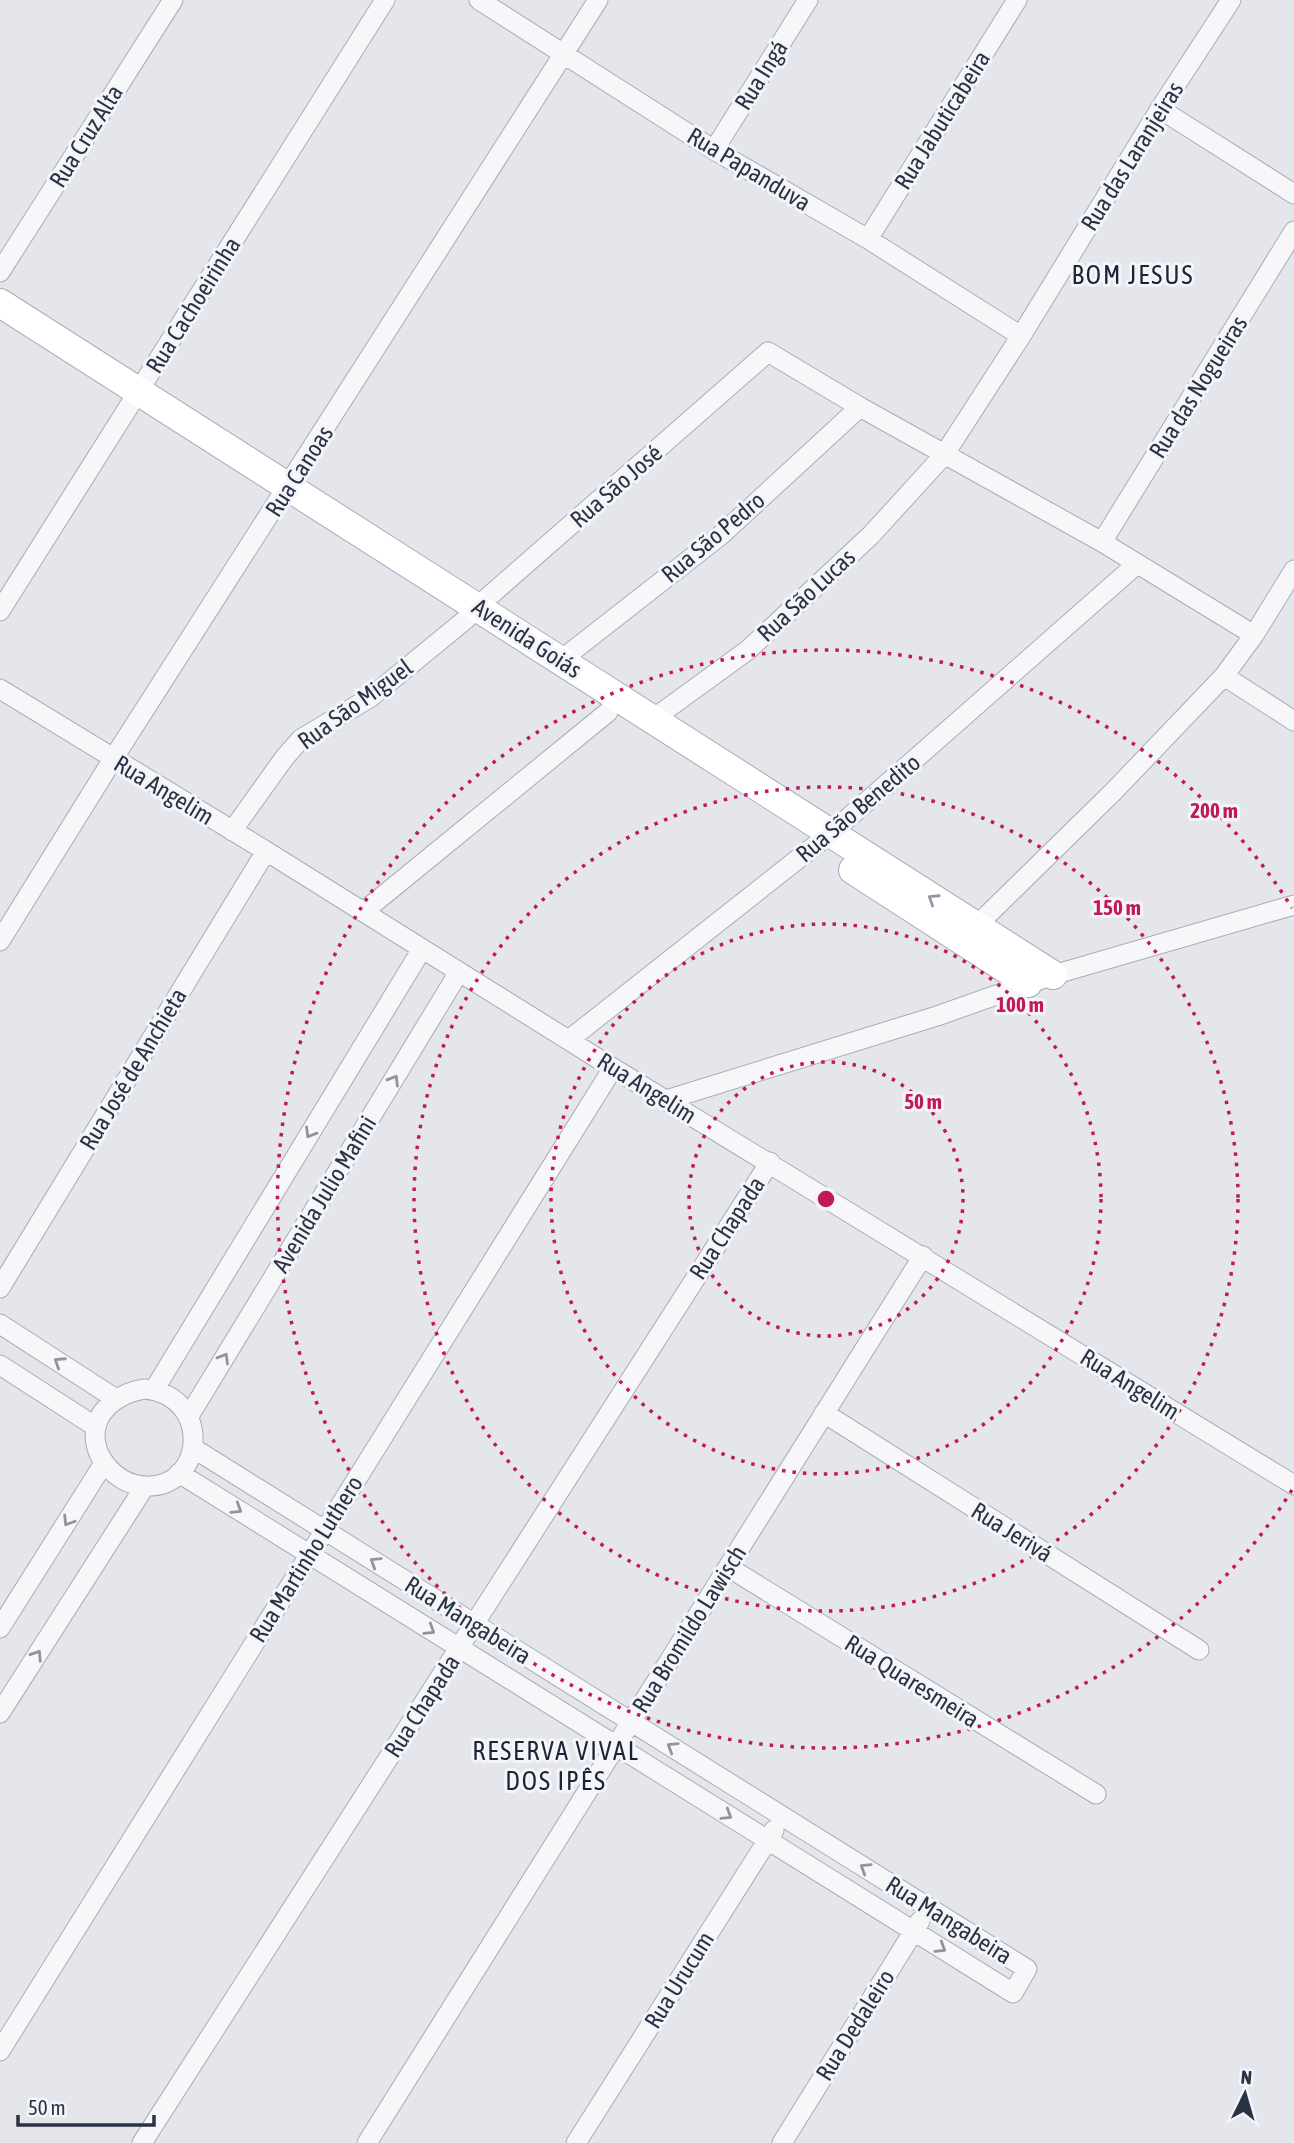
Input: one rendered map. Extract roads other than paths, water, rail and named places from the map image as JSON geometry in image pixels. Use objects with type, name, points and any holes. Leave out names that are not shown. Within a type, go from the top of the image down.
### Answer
[{"type":"street","name":"Rua Cruz Alta","points":[[0,272],[173,0]]},
{"type":"street","name":"Rua Cachoeirinha","points":[[0,611],[385,0]]},
{"type":"street","name":"Rua Papanduva","points":[[479,0],[714,150],[868,239],[1021,336]]},
{"type":"street","name":"Rua Canoas","points":[[0,941],[113,759],[598,0]]},
{"type":"street","name":"Rua Ingá","points":[[714,150],[808,0]]},
{"type":"street","name":"Rua Jabuticabeira","points":[[868,239],[1017,0]]},
{"type":"street","name":"Rua das Laranjeiras","points":[[944,455],[1231,0]]},
{"type":"street","points":[[1160,109],[1294,194]]},
{"type":"street","name":"Rua das Nogueiras","points":[[1102,542],[1294,231]]},
{"type":"street","name":"Avenida Goiás","points":[[0,303],[135,397],[471,613],[608,712],[823,840],[1040,979]]},
{"type":"street","name":"Avenida Goiás","points":[[0,322],[135,397]]},
{"type":"street","name":"Rua São José","points":[[471,613],[768,352],[860,407]]},
{"type":"street","points":[[860,407],[1102,542],[1254,635]]},
{"type":"street","name":"Rua São Pedro","points":[[561,660],[721,535],[860,407]]},
{"type":"street","name":"Rua São Lucas","points":[[653,719],[748,649],[871,535],[944,455]]},
{"type":"street","name":"Rua São Benedito","points":[[570,1039],[823,840],[1137,564]]},
{"type":"street","points":[[969,933],[1114,791],[1223,676],[1254,635],[1294,570]]},
{"type":"street","name":"Avenida Goiás","points":[[471,613],[561,660],[653,719],[823,840]]},
{"type":"street","name":"Rua São Miguel","points":[[232,831],[301,739],[371,697],[471,613]]},
{"type":"street","points":[[1223,676],[1294,721]]},
{"type":"street","name":"Rua Angelim","points":[[0,689],[1294,1485]]},
{"type":"street","points":[[363,912],[608,712]]},
{"type":"street","name":"Rua José de Anchieta","points":[[0,1288],[266,851]]},
{"type":"street","points":[[666,1100],[937,1016],[1040,979],[1294,905]]},
{"type":"street","name":"Avenida Julio Mafini","points":[[154,1390],[422,948]]},
{"type":"street","name":"Avenida Julio Mafini","points":[[189,1416],[460,972]]},
{"type":"street","name":"Rua Martinho Luthero","points":[[0,2051],[613,1068]]},
{"type":"street","name":"Rua Chapada","points":[[142,2143],[770,1162]]},
{"type":"street","name":"Rua Bromildo Lawisch","points":[[367,2143],[923,1256]]},
{"type":"street","points":[[0,1324],[116,1399]]},
{"type":"street","points":[[0,1365],[96,1427]]},
{"type":"street","points":[[154,1390],[174,1399],[189,1416],[194,1432],[193,1448],[180,1473],[158,1485],[145,1486],[129,1483],[115,1476],[104,1463],[98,1450],[96,1427],[103,1413],[116,1399],[134,1391],[154,1390]]},
{"type":"street","name":"Rua Jerivá","points":[[824,1413],[1199,1650]]},
{"type":"street","name":"Rua Mangabeira","points":[[180,1473],[1013,1993],[1027,1969],[193,1448]]},
{"type":"street","points":[[0,1628],[104,1463]]},
{"type":"street","points":[[0,1713],[145,1486]]},
{"type":"street","name":"Rua Quaresmeira","points":[[728,1567],[1096,1794]]},
{"type":"street","name":"Rua Urucum","points":[[576,2143],[782,1816]]},
{"type":"street","name":"Rua Dedaleiro","points":[[782,2143],[928,1907]]},
{"type":"district","name":"BOM JESUS","points":[[1133,275]]},
{"type":"district","name":"RESERVA VIVAL DOS IPÊS","points":[[556,1766]]}]
